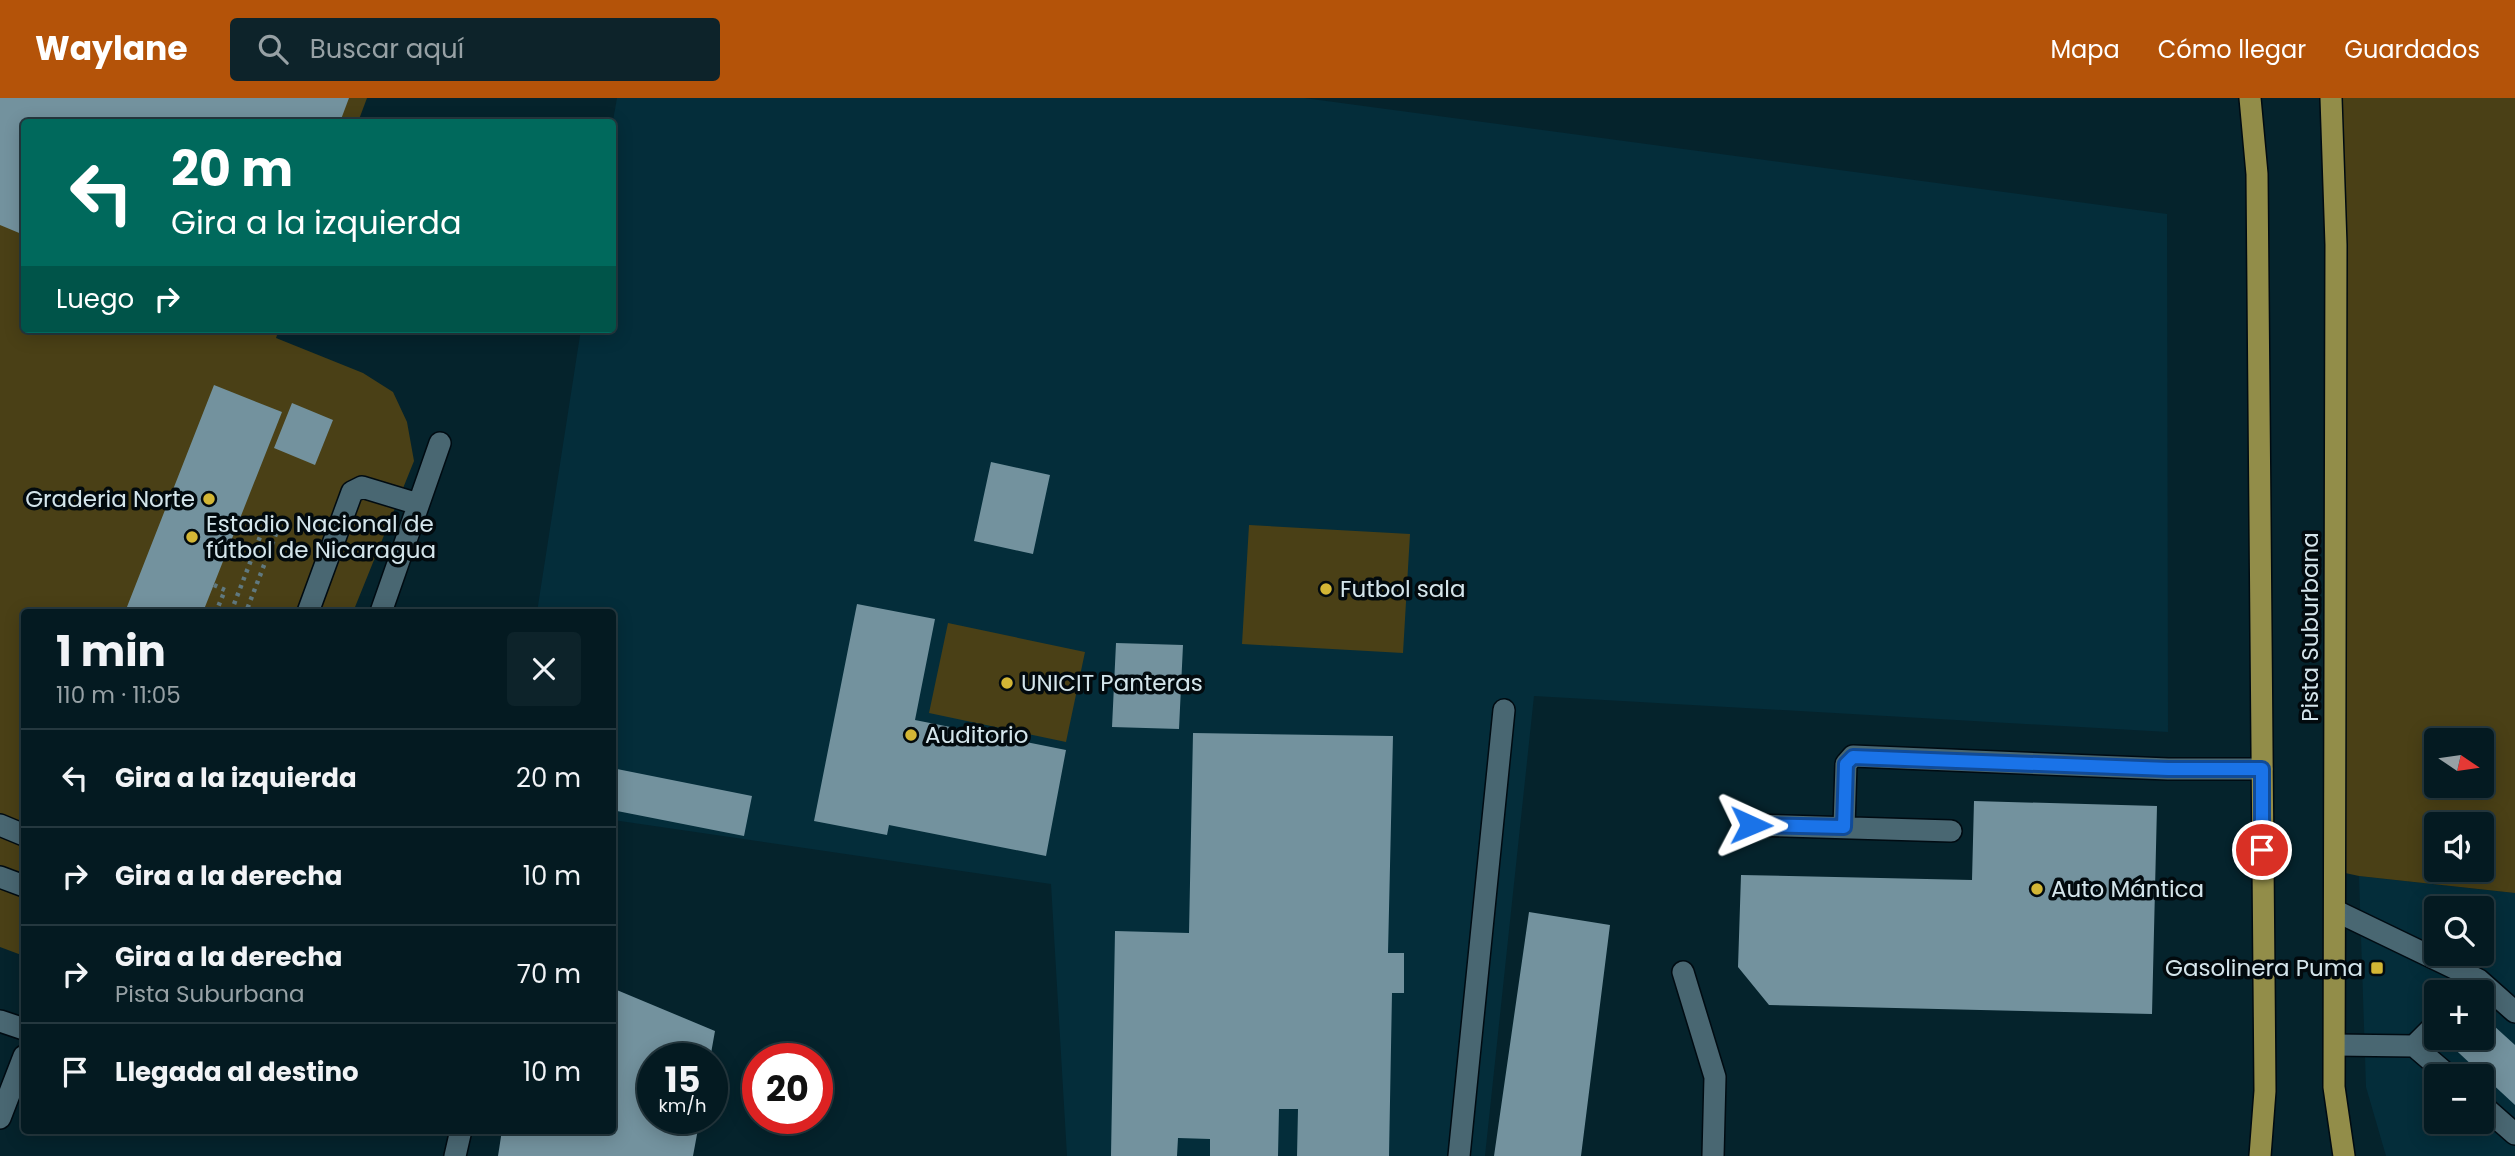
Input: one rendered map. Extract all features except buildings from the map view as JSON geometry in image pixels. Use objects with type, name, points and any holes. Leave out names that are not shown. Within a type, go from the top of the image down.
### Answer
[{"type":"main road","points":[[2250,98],[2257,174],[2265,1091],[2260,1156]]},
{"type":"main road","name":"Pista Suburbana","points":[[2331,98],[2336,245],[2334,1087],[2344,1156]]},
{"type":"street","points":[[382,609],[440,443]]},
{"type":"street","points":[[309,609],[352,492],[362,487],[418,504]]},
{"type":"street","points":[[1459,1156],[1504,710]]},
{"type":"street","points":[[1844,827],[1846,764],[1853,757],[2168,769],[2262,769]]},
{"type":"street","points":[[0,825],[21,834]]},
{"type":"street","points":[[1751,825],[1951,831]]},
{"type":"street","points":[[0,877],[21,885]]},
{"type":"street","points":[[2336,911],[2462,980]]},
{"type":"street","points":[[1683,972],[1715,1077],[1713,1156]]},
{"type":"street","points":[[2494,999],[2515,1012]]},
{"type":"street","points":[[0,1021],[21,1028]]},
{"type":"street","points":[[2414,1046],[2424,1036]]},
{"type":"street","points":[[2335,1045],[2414,1046],[2435,1064]]},
{"type":"street","points":[[0,1118],[21,1064]]},
{"type":"street","points":[[2494,1116],[2515,1134]]},
{"type":"street","points":[[455,1156],[460,1134]]},
{"type":"path","points":[[232,609],[263,529],[276,534],[247,609]]},
{"type":"path","points":[[214,585],[225,590],[217,609]]},
{"type":"shaded area","name":"Estadio Nacional de fútbol de Nicaragua","points":[[0,98],[367,98],[359,119],[21,119],[21,333],[278,333],[276,338],[363,373],[393,392],[407,422],[414,461],[354,609],[21,609],[21,955],[0,947]]},
{"type":"shaded area","points":[[617,98],[1304,98],[2167,214],[2168,732],[1534,696],[1485,1156],[1067,1156],[1051,884],[616,820],[616,609],[537,609],[580,333],[616,333],[616,119],[613,119]]},
{"type":"shaded area","points":[[2331,98],[2515,98],[2515,893],[2359,876],[2336,871]]},
{"type":"shaded area","name":"Futbol sala","points":[[1249,525],[1410,534],[1403,653],[1242,644]]},
{"type":"shaded area","name":"UNICIT Panteras","points":[[948,623],[1085,652],[1066,742],[929,713]]},
{"type":"shaded area","points":[[2359,876],[2515,893],[2515,1156],[2386,1156],[2366,1087]]},
{"type":"place","name":"Graderia Norte","points":[[209,499]]},
{"type":"place","name":"Estadio Nacional de fútbol de Nicaragua","points":[[192,537]]},
{"type":"place","name":"Futbol sala","points":[[1326,589]]},
{"type":"place","name":"UNICIT Panteras","points":[[1007,683]]},
{"type":"place","name":"Auditorio","points":[[911,735]]},
{"type":"place","name":"Auto Mántica","points":[[2037,889]]},
{"type":"place","name":"Gasolinera Puma","points":[[2377,968]]},
{"type":"route","points":[[1751,825],[1844,827],[1846,764],[1853,757],[2168,769],[2262,769],[2262,850]]}]
